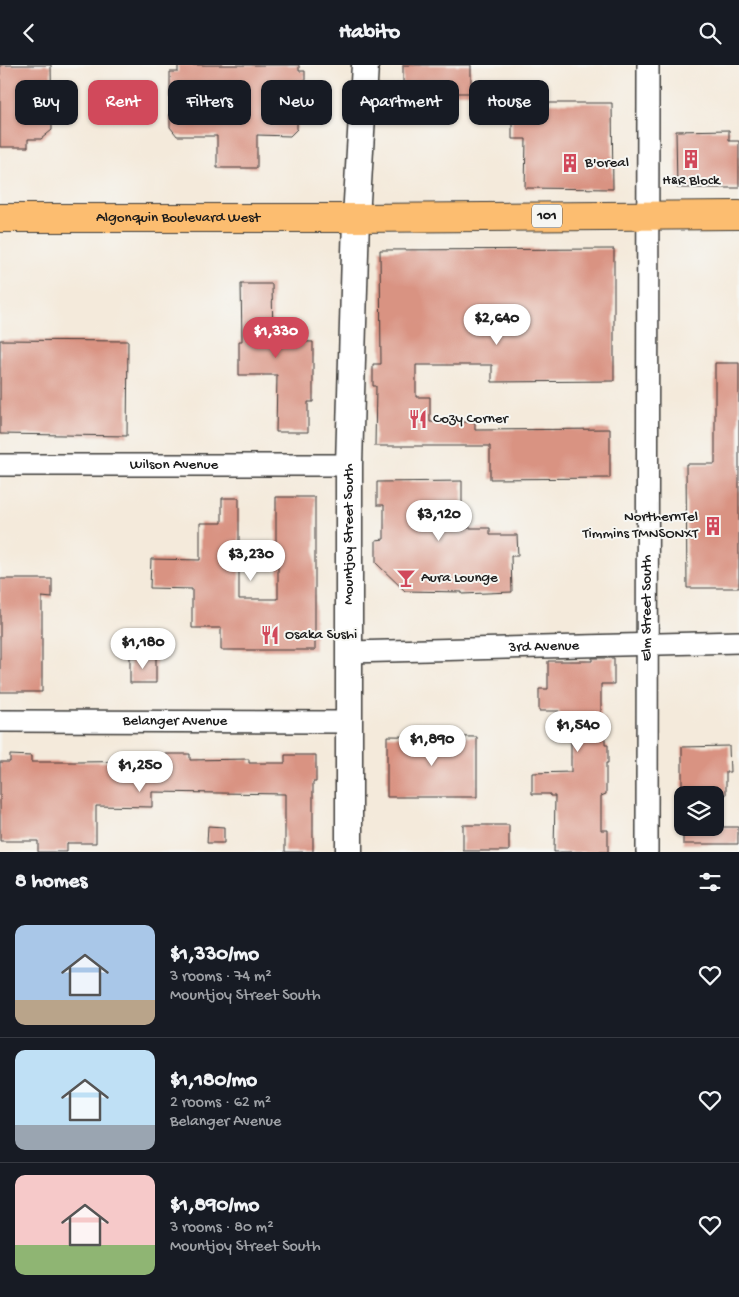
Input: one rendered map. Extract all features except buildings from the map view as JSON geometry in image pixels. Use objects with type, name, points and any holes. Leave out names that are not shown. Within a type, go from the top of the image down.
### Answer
[{"type":"main road","name":"101","points":[[356,218],[739,215]]},
{"type":"main road","name":"Algonquin Boulevard West","points":[[0,218],[356,218]]},
{"type":"street","name":"Mountjoy Street South","points":[[349,852],[349,465],[356,218],[365,65]]},
{"type":"street","name":"Elm Street South","points":[[647,852],[648,65]]},
{"type":"street","name":"Wilson Avenue","points":[[0,465],[349,465]]},
{"type":"street","name":"3rd Avenue","points":[[350,652],[739,642]]},
{"type":"street","name":"Belanger Avenue","points":[[0,721],[349,722]]},
{"type":"place","name":"H&R Block","points":[[691,159]]},
{"type":"place","name":"B'oreal","points":[[570,163]]},
{"type":"place","name":"Cozy Corner","points":[[418,419]]},
{"type":"place","name":"NorthernTel Timmins TMNSONXT","points":[[713,526]]},
{"type":"place","name":"Aura Lounge","points":[[406,578]]},
{"type":"place","name":"Osaka Sushi","points":[[270,635]]}]
